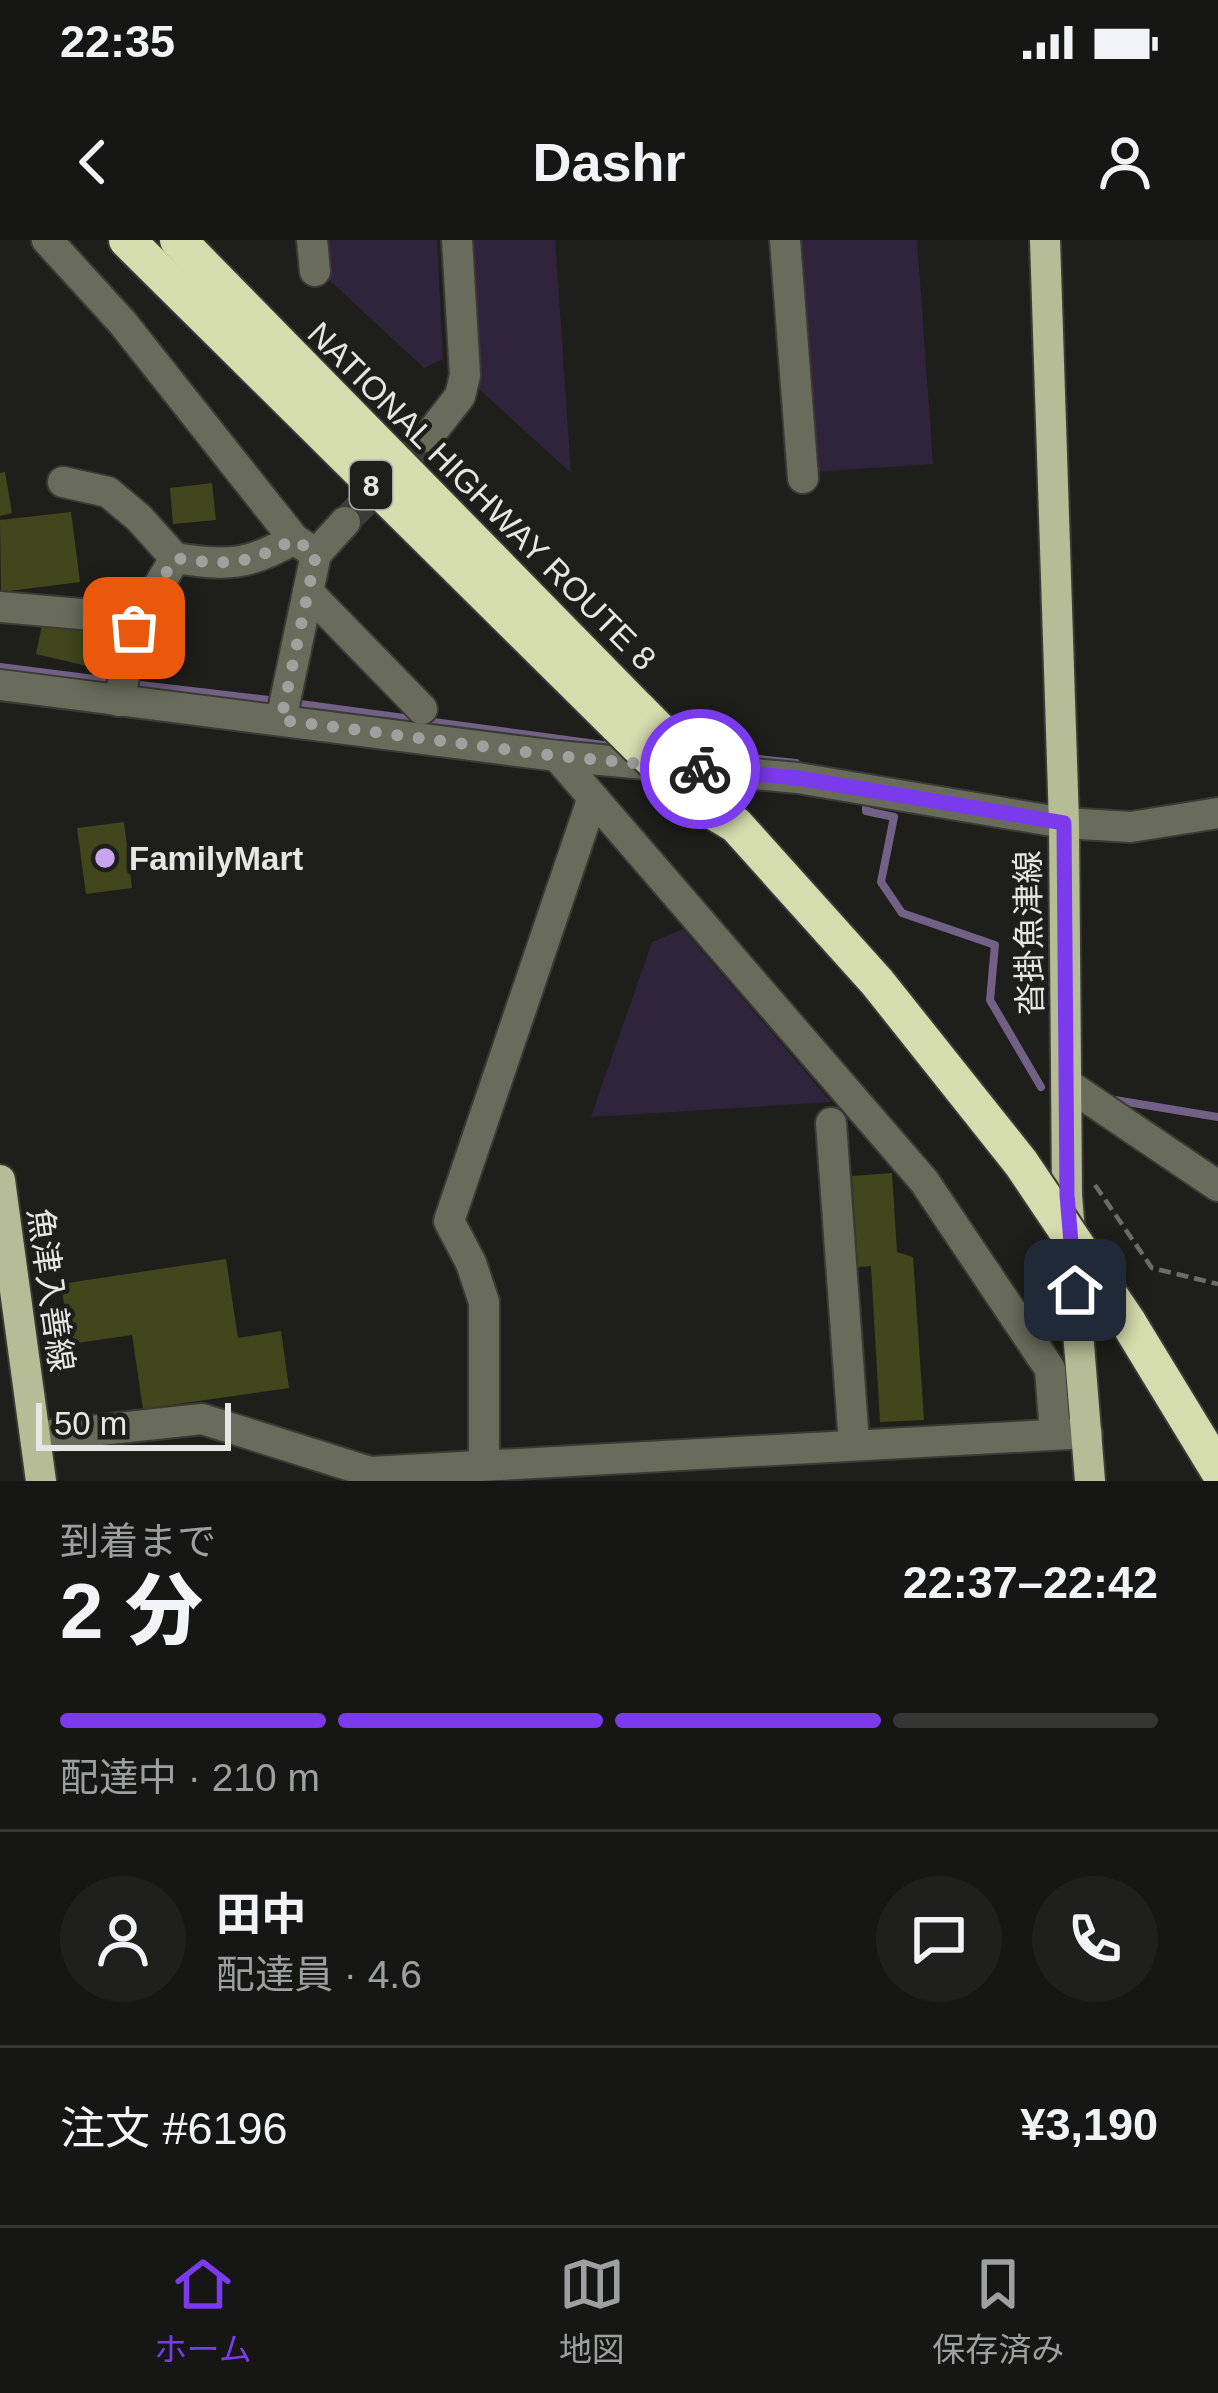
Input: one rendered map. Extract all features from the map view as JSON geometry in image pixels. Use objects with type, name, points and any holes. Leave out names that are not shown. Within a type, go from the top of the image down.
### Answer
[{"type":"highway","name":"NATIONAL HIGHWAY ROUTE 8","points":[[127,240],[629,718],[722,793],[736,825],[877,982],[1021,1163],[1128,1322],[1218,1470]]},
{"type":"highway","name":"NATIONAL HIGHWAY ROUTE 8","points":[[178,240],[629,718]]},
{"type":"main road","name":"沓掛魚津線","points":[[1045,240],[1064,823],[1067,1195],[1090,1481]]},
{"type":"main road","name":"魚津入善線","points":[[0,1180],[7,1284],[41,1481]]},
{"type":"street","points":[[47,240],[122,322],[305,547],[308,592],[281,720]]},
{"type":"street","points":[[428,437],[460,396],[465,375],[457,240]]},
{"type":"street","points":[[785,240],[802,478]]},
{"type":"street","points":[[63,482],[109,491],[175,558],[224,566],[305,547],[346,522]]},
{"type":"street","points":[[119,700],[134,628],[175,558]]},
{"type":"street","points":[[308,592],[422,709]]},
{"type":"street","points":[[0,607],[104,616],[134,628]]},
{"type":"street","points":[[0,685],[557,756],[798,778],[1064,823],[1131,827],[1218,813]]},
{"type":"street","points":[[557,756],[924,1180],[1050,1369],[1055,1434]]},
{"type":"street","points":[[484,1463],[484,1301],[471,1262],[449,1221],[592,800]]},
{"type":"street","points":[[1067,1084],[1218,1186]]},
{"type":"street","points":[[832,1123],[854,1444]]},
{"type":"street","points":[[34,1437],[202,1420],[377,1476],[484,1463],[583,1471],[854,1444],[1088,1433]]},
{"type":"path","points":[[1067,1145],[1152,1268],[1218,1284]]},
{"type":"shaded area","points":[[321,240],[437,240],[443,359],[424,368],[323,274]]},
{"type":"shaded area","points":[[469,240],[555,240],[571,473],[479,389]]},
{"type":"shaded area","points":[[794,240],[917,240],[933,464],[812,472]]},
{"type":"shaded area","points":[[683,929],[831,1102],[591,1117],[652,942]]},
{"type":"building","points":[[5,472],[12,513],[0,516],[0,473]]},
{"type":"building","points":[[212,483],[216,520],[173,524],[170,488]]},
{"type":"building","points":[[71,512],[80,582],[1,592],[0,520]]},
{"type":"building","points":[[43,620],[111,629],[104,670],[36,654]]},
{"type":"building","name":"FamilyMart","points":[[124,822],[132,888],[86,894],[77,828]]},
{"type":"building","points":[[892,1173],[897,1252],[913,1257],[924,1420],[880,1422],[871,1266],[858,1267],[852,1176]]},
{"type":"building","points":[[226,1259],[238,1338],[281,1331],[289,1388],[143,1409],[132,1335],[70,1344],[61,1284]]},
{"type":"waterway","points":[[0,667],[118,682]]},
{"type":"waterway","points":[[132,684],[278,701]]},
{"type":"waterway","points":[[293,703],[611,746]]},
{"type":"waterway","points":[[758,759],[796,763]]},
{"type":"waterway","points":[[866,799],[866,811],[894,817],[881,882],[902,913],[995,945],[990,1000],[1041,1087]]},
{"type":"waterway","points":[[1109,1099],[1218,1117]]},
{"type":"tunnel","points":[[345,522],[428,437]]},
{"type":"way so far","points":[[134,628],[175,558],[224,566],[271,553],[294,539],[316,554],[281,720],[557,756],[700,769]]},
{"type":"place","name":"FamilyMart","points":[[105,858]]},
{"type":"route","points":[[700,769],[798,778],[1064,823],[1067,1195],[1075,1290]]}]
